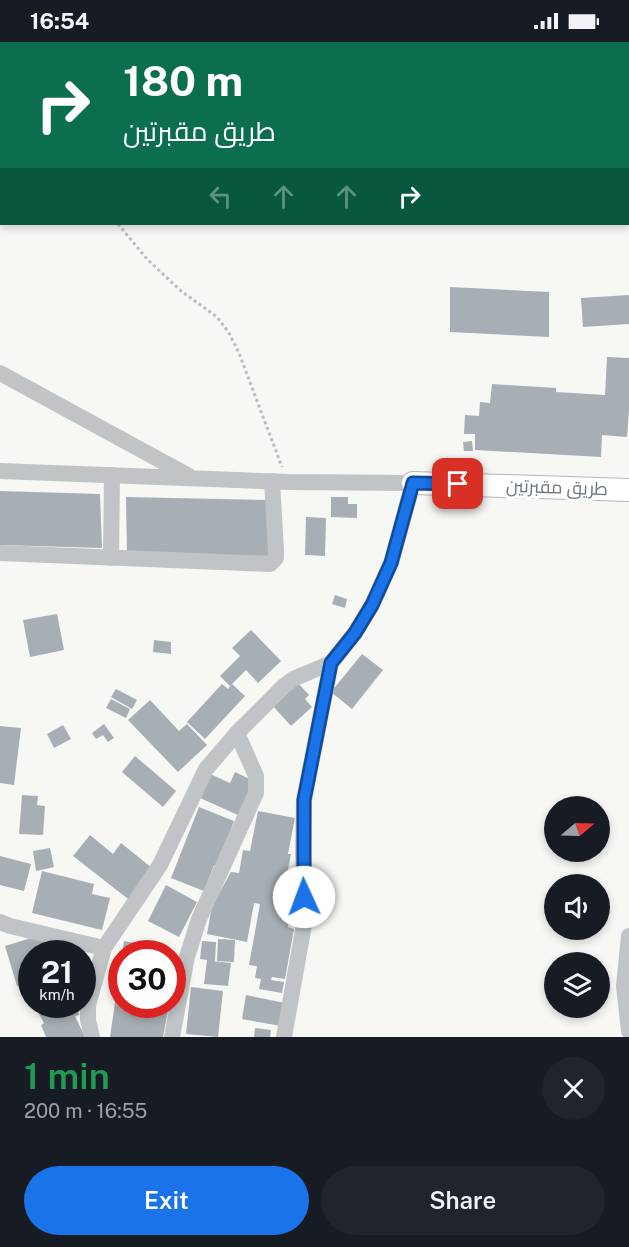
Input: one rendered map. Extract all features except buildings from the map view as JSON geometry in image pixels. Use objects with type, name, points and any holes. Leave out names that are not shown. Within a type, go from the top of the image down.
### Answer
[{"type":"street","points":[[0,373],[194,478]]},
{"type":"street","points":[[0,387],[26,388]]},
{"type":"street","points":[[0,471],[280,482],[413,483],[391,563],[372,605],[355,633],[331,663],[304,800],[305,918],[284,1037]]},
{"type":"street","points":[[111,558],[112,475]]},
{"type":"street","points":[[0,553],[270,564],[276,558],[280,482]]},
{"type":"street","name":"طريق مقبرتين","points":[[413,483],[629,490]]},
{"type":"street","points":[[92,1037],[88,1020],[88,1005],[104,948],[160,865],[206,769],[237,733],[293,679],[331,663]]},
{"type":"street","points":[[172,1037],[191,940],[256,793],[256,776],[237,733]]},
{"type":"street","points":[[0,922],[104,948]]},
{"type":"street","points":[[629,936],[624,986],[629,1031]]},
{"type":"path","points":[[119,225],[147,259],[181,291],[217,317],[229,333],[239,353],[280,482]]},
{"type":"route","points":[[304,897],[304,800],[331,663],[355,633],[372,605],[391,563],[413,483],[458,484]]}]
